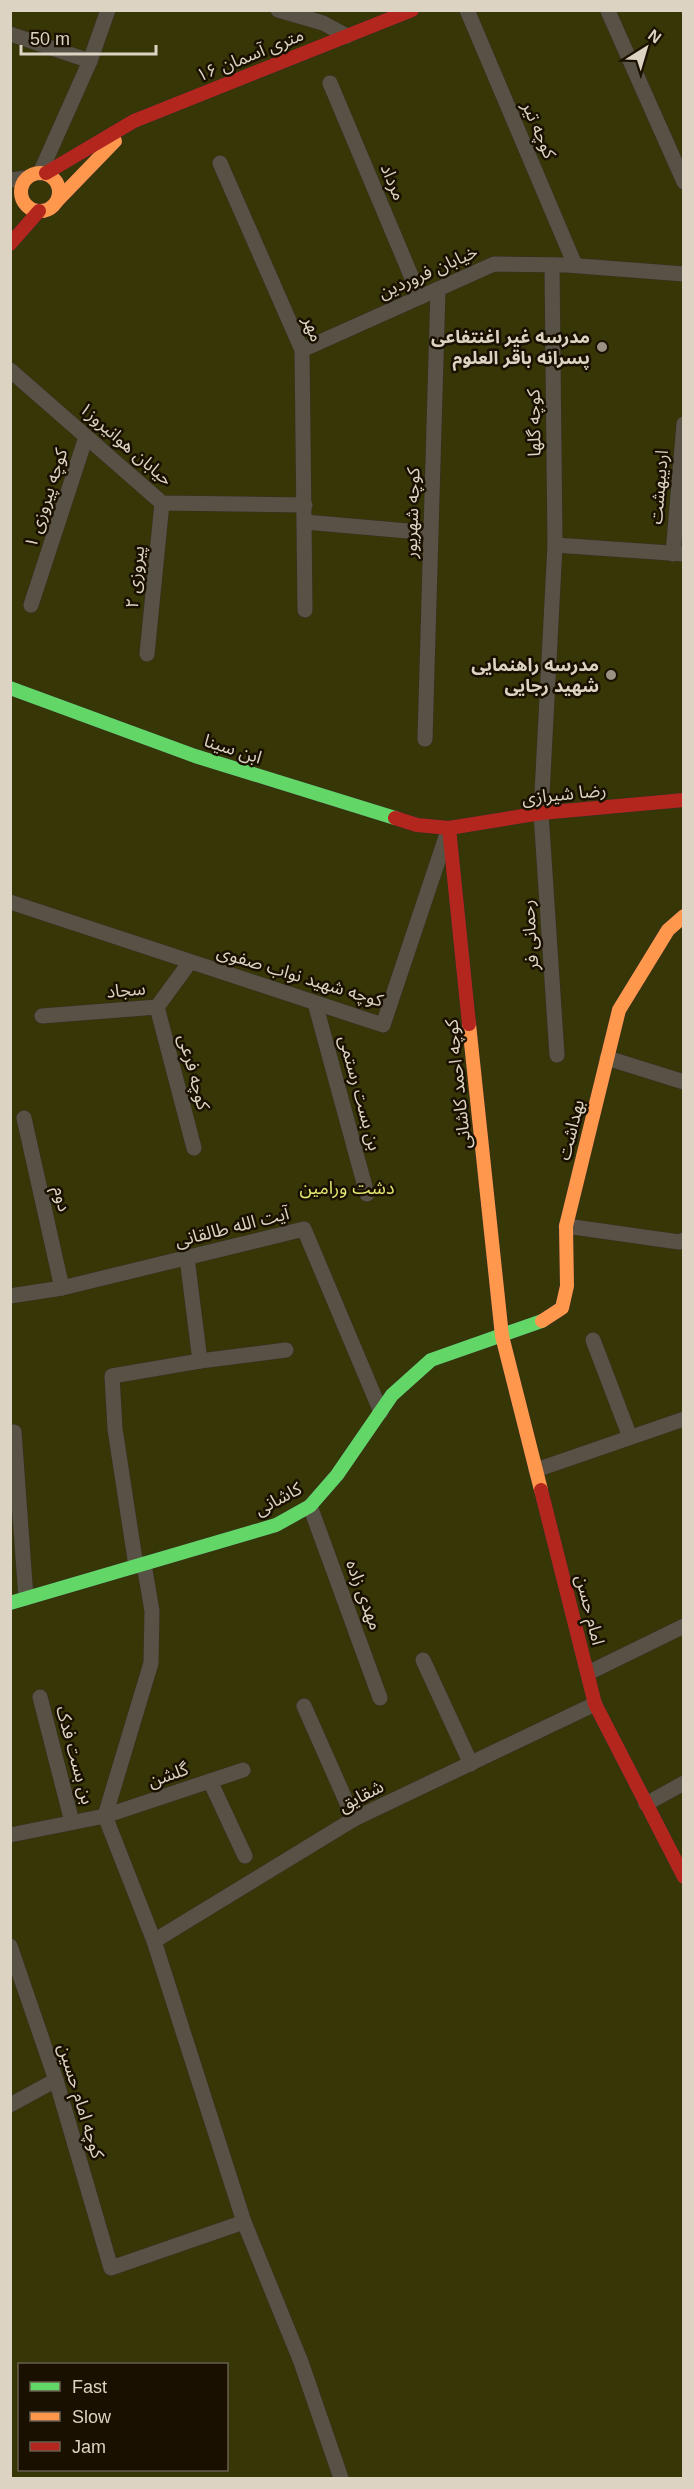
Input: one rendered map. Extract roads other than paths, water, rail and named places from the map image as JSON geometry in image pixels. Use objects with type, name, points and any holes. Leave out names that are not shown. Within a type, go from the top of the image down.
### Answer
[{"type":"street","points":[[30,176],[55,180],[59,190],[57,201],[49,209],[39,211],[28,207],[22,198],[21,188],[30,176],[90,61],[108,10]]},
{"type":"street","points":[[278,10],[323,23],[347,36]]},
{"type":"street","name":"۱۶ متری آسمان","points":[[30,176],[134,121],[412,10]]},
{"type":"street","name":"کوچه تیر","points":[[467,10],[575,265]]},
{"type":"street","points":[[608,12],[684,182]]},
{"type":"street","points":[[10,34],[90,61]]},
{"type":"street","name":"مرداد","points":[[330,83],[420,297]]},
{"type":"street","name":"۱۶ متری آسمان","points":[[57,201],[134,121]]},
{"type":"street","name":"مهر","points":[[220,163],[302,350],[305,610]]},
{"type":"street","points":[[14,215],[22,198]]},
{"type":"street","points":[[10,244],[39,211]]},
{"type":"street","name":"خیابان فروردین","points":[[302,350],[494,264],[575,265],[684,274]]},
{"type":"street","name":"کوچه گلها","points":[[541,813],[555,545],[552,265]]},
{"type":"street","name":"کوچه شهریور","points":[[425,739],[438,289]]},
{"type":"street","name":"حیابان هوانیروز۱","points":[[10,370],[162,503],[305,505]]},
{"type":"street","name":"اردیبهشت","points":[[678,554],[684,424]]},
{"type":"street","name":"کوچه پیروزی ۱","points":[[31,605],[86,437]]},
{"type":"street","name":"پیروزی ۲","points":[[147,654],[162,503]]},
{"type":"street","points":[[305,522],[431,533]]},
{"type":"street","points":[[555,545],[678,554]]},
{"type":"street","name":"ابن سینا","points":[[10,688],[195,756],[417,825],[449,828]]},
{"type":"street","name":"رضا شیرازی","points":[[449,828],[541,813],[684,800]]},
{"type":"street","name":"رحمانی فر","points":[[541,813],[557,1054]]},
{"type":"street","name":"کوچه شهید نواب صفوی","points":[[10,902],[383,1025],[449,828]]},
{"type":"street","name":"کوچه احمد کاشانی","points":[[449,828],[502,1336]]},
{"type":"street","name":"بهداشت","points":[[502,1336],[548,1320],[562,1308],[567,1286],[566,1226],[619,1010],[668,930],[684,916]]},
{"type":"street","name":"سجاد","points":[[42,1016],[157,1007],[190,962]]},
{"type":"street","name":"بن بست رستمی","points":[[315,1003],[367,1194]]},
{"type":"street","name":"کوچه فرعی","points":[[157,1007],[194,1148]]},
{"type":"street","points":[[607,1058],[684,1082]]},
{"type":"street","name":"دوم","points":[[24,1118],[62,1288]]},
{"type":"street","points":[[566,1226],[679,1242],[684,1240]]},
{"type":"street","name":"آیت الله طالقانی","points":[[10,1296],[62,1288],[304,1229],[381,1412]]},
{"type":"street","points":[[187,1258],[200,1361]]},
{"type":"street","name":"کاشانی","points":[[10,1602],[276,1525],[310,1506],[337,1475],[392,1395],[431,1360],[502,1336]]},
{"type":"street","name":"امام حسن","points":[[502,1336],[595,1704],[684,1877]]},
{"type":"street","points":[[593,1340],[630,1437]]},
{"type":"street","points":[[286,1350],[200,1361],[112,1376],[115,1429],[140,1565],[152,1611],[151,1663],[105,1816],[154,1941],[244,2222],[301,2362],[341,2478]]},
{"type":"street","points":[[536,1470],[684,1419]]},
{"type":"street","points":[[14,1432],[26,1598]]},
{"type":"street","name":"مهدی زاده","points":[[310,1506],[380,1698]]},
{"type":"street","points":[[588,1673],[684,1626]]},
{"type":"street","points":[[423,1660],[471,1764]]},
{"type":"street","name":"بن بست فدک","points":[[40,1697],[72,1822]]},
{"type":"street","name":"شقایق","points":[[154,1941],[354,1819],[595,1704]]},
{"type":"street","points":[[304,1706],[354,1819]]},
{"type":"street","name":"گلشن","points":[[10,1835],[105,1816],[243,1770]]},
{"type":"street","points":[[210,1781],[245,1856]]},
{"type":"street","points":[[646,1804],[684,1783]]},
{"type":"street","name":"کوچه امام حسین","points":[[10,1946],[56,2080],[111,2268],[244,2222]]},
{"type":"street","points":[[10,2105],[56,2080]]},
{"type":"place","name":"مدرسه غیر اغنتفاعی پسرانه باقر العلوم","points":[[602,347]]},
{"type":"place","name":"مدرسه راهنمایی شهید رجایی","points":[[611,675]]},
{"type":"park label","name":"دشت ورامین","points":[[347,1188]]}]
